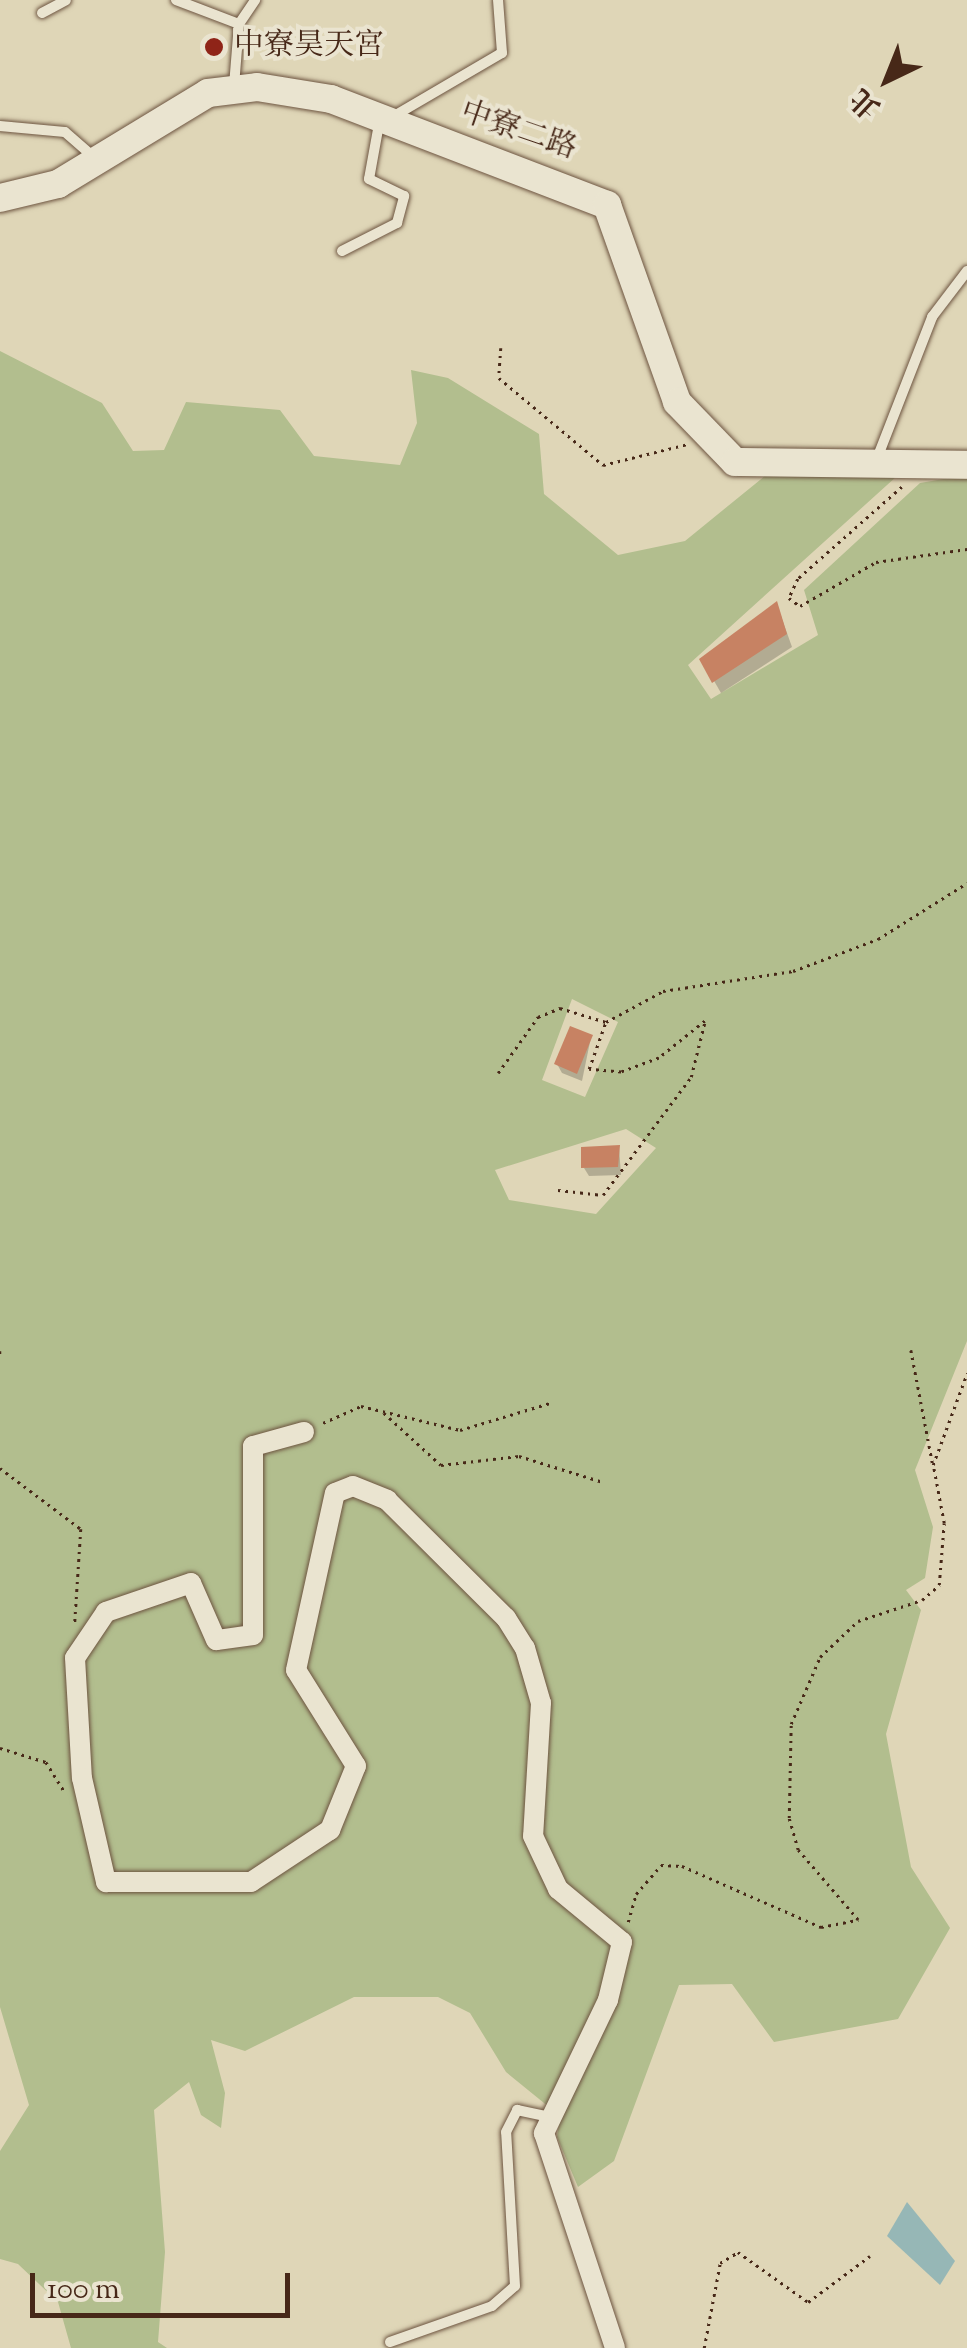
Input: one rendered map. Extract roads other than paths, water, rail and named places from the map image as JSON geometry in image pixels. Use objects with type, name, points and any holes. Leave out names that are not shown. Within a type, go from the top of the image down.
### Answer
[{"type":"street","name":"中寮二路","points":[[234,86],[390,118],[608,204],[654,352],[704,439],[735,462],[770,469],[876,462],[921,470],[967,465]]},
{"type":"street","points":[[0,198],[58,184],[234,86]]},
{"type":"street","points":[[304,1432],[253,1446],[260,1611],[253,1635],[216,1640],[191,1582],[106,1612],[75,1658],[82,1778],[106,1882],[251,1882],[284,1867],[330,1830],[356,1766],[296,1670],[331,1508],[353,1486],[388,1500],[506,1618],[524,1648],[541,1703],[533,1836],[558,1888],[622,1942],[608,2000],[546,2116],[544,2134],[616,2348]]},
{"type":"lane","points":[[42,13],[66,0]]},
{"type":"lane","points":[[176,0],[239,24]]},
{"type":"lane","points":[[234,86],[239,24],[254,0]]},
{"type":"lane","points":[[342,251],[398,222],[404,196],[370,179],[374,127],[502,53],[498,0]]},
{"type":"lane","points":[[0,126],[64,132],[98,161]]},
{"type":"lane","points":[[876,462],[932,317],[967,271]]},
{"type":"lane","points":[[390,2342],[492,2306],[515,2286],[506,2132],[517,2110],[546,2116]]},
{"type":"water","points":[[907,2202],[955,2261],[940,2285],[887,2236]]},
{"type":"place","name":"中寮昊天宮","points":[[214,47]]}]
